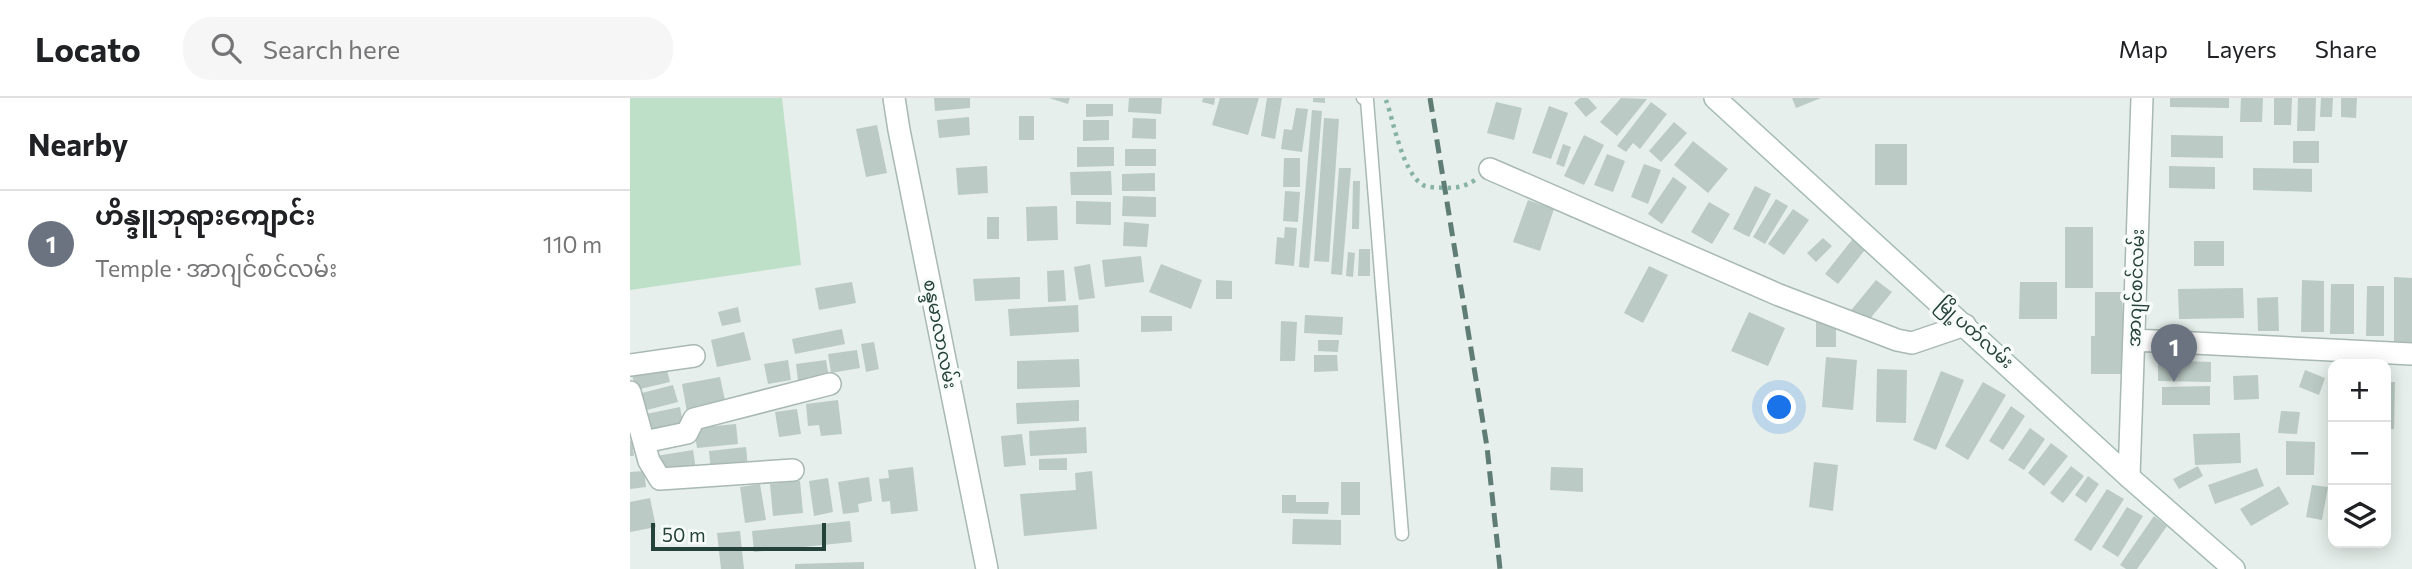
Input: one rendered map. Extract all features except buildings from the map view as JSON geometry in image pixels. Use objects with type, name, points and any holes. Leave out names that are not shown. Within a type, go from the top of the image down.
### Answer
[{"type":"street","name":"စန္ဒမာလာလမ်း","points":[[894,98],[986,569]]},
{"type":"street","name":"မြို့ပတ်လမ်း","points":[[1715,98],[2129,477],[2234,569]]},
{"type":"street","name":"အာဂျင်စင်လမ်း","points":[[2129,477],[2142,98]]},
{"type":"street","points":[[1490,169],[1779,295],[1897,340],[1912,343],[1965,325]]},
{"type":"street","points":[[2134,340],[2412,354]]},
{"type":"street","points":[[630,365],[694,356]]},
{"type":"street","points":[[641,455],[687,433],[694,419],[830,384]]},
{"type":"street","points":[[630,391],[641,455],[656,476],[664,479],[793,470]]},
{"type":"lane","points":[[1363,98],[1367,100],[1402,534]]},
{"type":"path","points":[[1382,98],[1386,101],[1413,177],[1425,186],[1463,188],[1490,169]]},
{"type":"green space","points":[[630,98],[782,98],[801,265],[630,290]]},
{"type":"railway","points":[[1430,98],[1487,447],[1500,569]]},
{"type":"place","name":"ဟိန္ဒူဘုရားကျောင်း","points":[[2174,382]]}]
